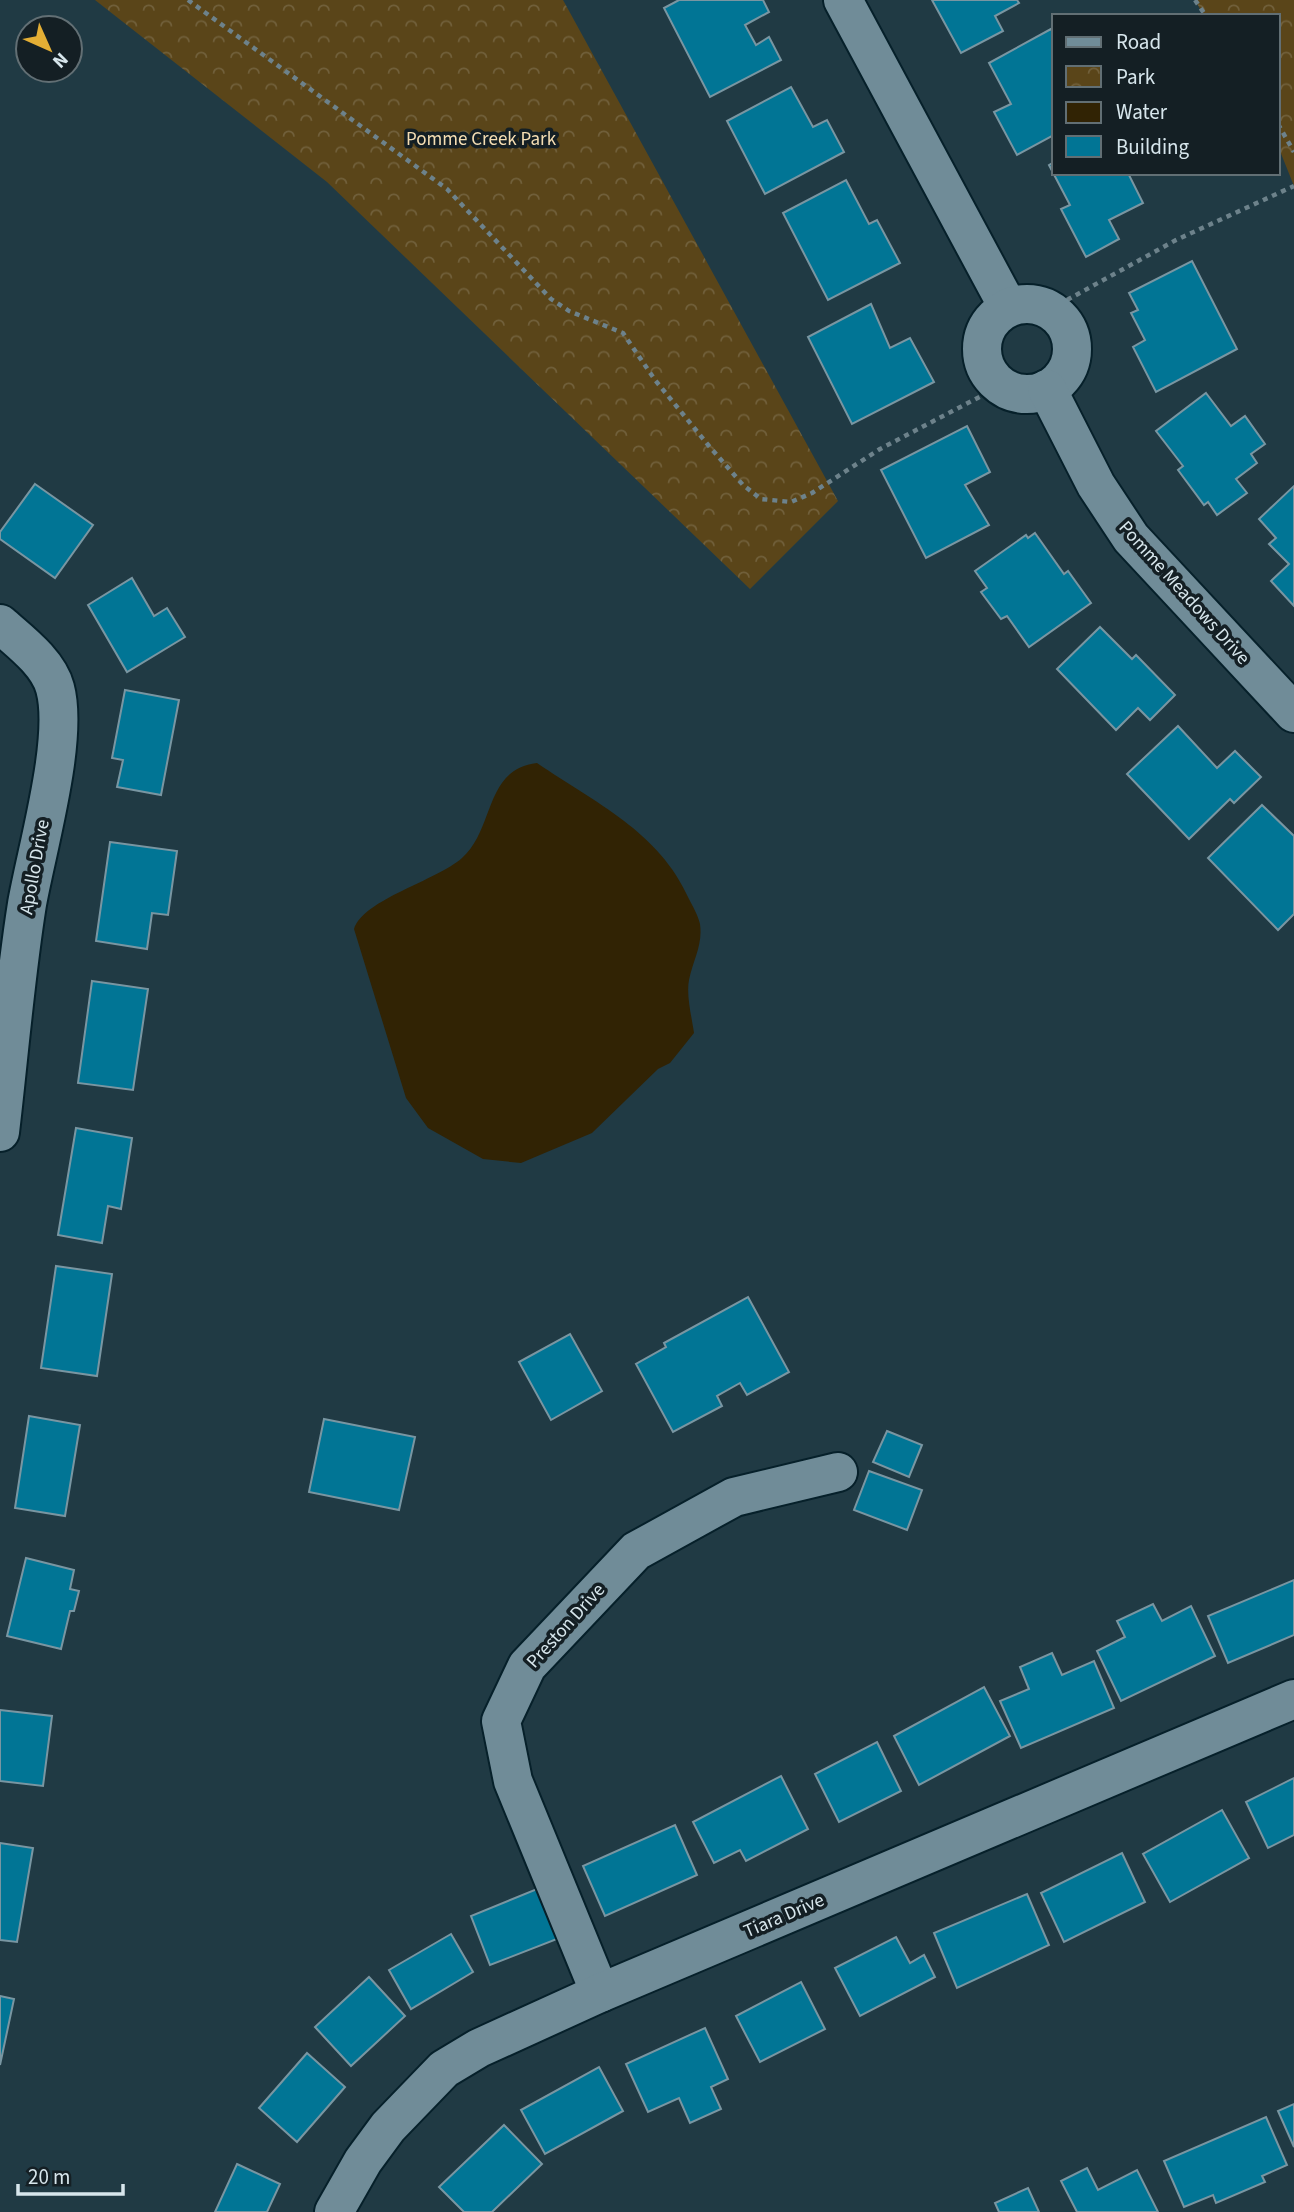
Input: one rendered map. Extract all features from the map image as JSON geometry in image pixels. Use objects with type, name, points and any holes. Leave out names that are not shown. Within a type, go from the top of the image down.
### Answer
[{"type":"street","points":[[843,0],[1008,307]]},
{"type":"street","points":[[1025,304],[1042,306],[1057,315],[1068,329],[1072,346],[1069,363],[1061,378],[1047,389],[1030,394],[1012,392],[997,383],[986,369],[981,351],[984,334],[993,318],[1008,307],[1025,304]]},
{"type":"street","name":"Pomme Meadows Drive","points":[[1047,389],[1096,485],[1131,538],[1294,713]]},
{"type":"street","name":"Apollo Drive","points":[[0,624],[38,659],[54,684],[60,706],[56,750],[27,906],[0,1132]]},
{"type":"street","name":"Preston Drive","points":[[600,1993],[513,1781],[501,1721],[527,1666],[636,1550],[734,1497],[838,1472]]},
{"type":"street","name":"Tiara Drive","points":[[334,2212],[363,2161],[388,2127],[444,2069],[479,2048],[600,1993],[1294,1699]]},
{"type":"path","points":[[188,0],[203,8],[250,48],[302,82],[447,189],[551,299],[569,311],[623,333],[655,380],[709,446],[743,485],[761,499],[791,502],[812,493],[880,449],[987,393]]},
{"type":"path","points":[[1280,128],[1294,152]]},
{"type":"path","points":[[1067,300],[1176,240],[1294,187]]},
{"type":"green space","name":"Pomme Creek Park","points":[[95,0],[563,0],[838,501],[750,589],[327,182]]},
{"type":"green space","points":[[1195,0],[1294,0],[1294,186],[1280,151],[1280,14],[1203,14]]},
{"type":"water","points":[[537,763],[624,820],[661,855],[676,875],[694,908],[701,932],[688,986],[694,1033],[670,1063],[658,1069],[592,1133],[521,1163],[483,1159],[428,1128],[406,1098],[354,929],[360,918],[371,908],[436,875],[462,858],[473,846],[499,788],[508,776],[520,768]]},
{"type":"building","points":[[679,0],[763,0],[769,12],[745,25],[756,45],[769,37],[781,60],[710,97],[664,8]]},
{"type":"building","points":[[932,0],[1017,0],[1019,3],[995,16],[1003,31],[961,53]]},
{"type":"building","points":[[1051,29],[1052,136],[1017,155],[994,112],[1011,104],[989,63]]},
{"type":"building","points":[[791,87],[813,127],[827,120],[844,152],[765,194],[727,121]]},
{"type":"building","points":[[1054,175],[1129,175],[1143,203],[1109,220],[1119,239],[1086,257],[1061,209],[1070,205]]},
{"type":"building","points":[[846,180],[869,224],[877,220],[900,263],[828,300],[783,213]]},
{"type":"building","points":[[1192,261],[1237,349],[1156,392],[1133,347],[1145,340],[1131,313],[1138,310],[1129,293]]},
{"type":"building","points":[[871,304],[890,348],[910,338],[934,382],[852,424],[808,337]]},
{"type":"building","points":[[1206,393],[1231,426],[1245,416],[1265,444],[1251,454],[1257,463],[1236,479],[1247,493],[1217,515],[1208,502],[1204,505],[1178,470],[1183,466],[1156,431]]},
{"type":"building","points":[[967,426],[990,472],[965,485],[989,525],[926,558],[881,470]]},
{"type":"building","points":[[35,484],[93,525],[55,578],[0,539],[0,532]]},
{"type":"building","points":[[1294,486],[1294,606],[1271,581],[1289,564],[1269,544],[1276,538],[1259,519]]},
{"type":"building","points":[[1035,533],[1064,574],[1068,571],[1091,603],[1029,647],[1007,616],[1001,619],[981,592],[987,588],[975,571],[1026,535],[1028,538]]},
{"type":"building","points":[[132,578],[154,616],[167,608],[185,637],[127,672],[88,605]]},
{"type":"building","points":[[1100,627],[1132,659],[1136,655],[1175,695],[1150,720],[1138,708],[1116,730],[1057,669]]},
{"type":"building","points":[[125,690],[179,700],[161,795],[117,787],[123,760],[112,758]]},
{"type":"building","points":[[1178,726],[1217,768],[1235,751],[1261,777],[1234,803],[1230,799],[1189,839],[1127,774]]},
{"type":"building","points":[[1262,805],[1294,836],[1294,914],[1278,930],[1208,858]]},
{"type":"building","points":[[110,842],[177,851],[168,915],[152,913],[147,949],[96,941]]},
{"type":"building","points":[[92,981],[148,989],[133,1090],[78,1083]]},
{"type":"building","points":[[76,1128],[132,1138],[121,1209],[108,1206],[102,1243],[58,1235]]},
{"type":"building","points":[[56,1266],[112,1274],[97,1376],[41,1368]]},
{"type":"building","points":[[748,1297],[789,1372],[747,1395],[740,1383],[717,1396],[722,1406],[673,1432],[636,1364],[666,1347],[664,1343]]},
{"type":"building","points":[[570,1334],[602,1391],[551,1420],[519,1362]]},
{"type":"building","points":[[29,1416],[80,1425],[65,1516],[15,1508]]},
{"type":"building","points":[[324,1419],[415,1437],[399,1510],[309,1492]]},
{"type":"building","points":[[887,1431],[922,1445],[909,1477],[873,1462]]},
{"type":"building","points":[[869,1471],[922,1490],[907,1530],[854,1510]]},
{"type":"building","points":[[26,1558],[74,1570],[70,1589],[79,1591],[74,1611],[70,1611],[61,1649],[7,1636]]},
{"type":"building","points":[[1294,1580],[1294,1635],[1228,1663],[1208,1616]]},
{"type":"building","points":[[1153,1604],[1162,1621],[1191,1606],[1215,1656],[1121,1701],[1097,1651],[1125,1637],[1117,1621]]},
{"type":"building","points":[[1052,1653],[1062,1675],[1094,1661],[1114,1708],[1021,1748],[1000,1701],[1029,1689],[1020,1667]]},
{"type":"building","points":[[984,1687],[1010,1736],[919,1785],[894,1736]]},
{"type":"building","points":[[0,1710],[52,1716],[43,1786],[0,1781]]},
{"type":"building","points":[[877,1742],[901,1791],[839,1822],[815,1774]]},
{"type":"building","points":[[781,1776],[808,1829],[746,1861],[740,1850],[714,1863],[693,1822]]},
{"type":"building","points":[[1294,1778],[1294,1835],[1268,1848],[1246,1802]]},
{"type":"building","points":[[1222,1810],[1249,1858],[1170,1902],[1143,1854]]},
{"type":"building","points":[[675,1825],[697,1875],[605,1916],[583,1866]]},
{"type":"building","points":[[0,1843],[33,1848],[17,1942],[0,1940]]},
{"type":"building","points":[[1122,1853],[1145,1902],[1064,1942],[1041,1893]]},
{"type":"building","points":[[537,1889],[557,1939],[490,1965],[471,1916]]},
{"type":"building","points":[[1027,1894],[1049,1945],[957,1988],[934,1933]]},
{"type":"building","points":[[451,1934],[473,1972],[411,2009],[389,1970]]},
{"type":"building","points":[[896,1937],[910,1963],[924,1955],[935,1977],[860,2016],[835,1968]]},
{"type":"building","points":[[369,1977],[405,2016],[351,2066],[315,2027]]},
{"type":"building","points":[[801,1982],[825,2029],[760,2062],[736,2016]]},
{"type":"building","points":[[0,1996],[14,1999],[0,2065]]},
{"type":"building","points":[[705,2028],[728,2079],[711,2087],[721,2109],[690,2123],[679,2098],[648,2112],[626,2064]]},
{"type":"building","points":[[307,2053],[345,2087],[297,2142],[259,2108]]},
{"type":"building","points":[[599,2067],[623,2111],[545,2154],[521,2110]]},
{"type":"building","points":[[1294,2104],[1294,2147],[1278,2111]]},
{"type":"building","points":[[1266,2117],[1287,2165],[1262,2176],[1265,2182],[1216,2203],[1213,2195],[1184,2207],[1164,2161]]},
{"type":"building","points":[[504,2125],[542,2164],[492,2212],[464,2212],[439,2187]]},
{"type":"building","points":[[237,2164],[280,2184],[267,2212],[215,2212]]},
{"type":"building","points":[[1087,2168],[1098,2190],[1137,2170],[1158,2212],[1077,2212],[1061,2181]]},
{"type":"building","points":[[1028,2188],[1039,2212],[999,2212],[995,2203]]}]
